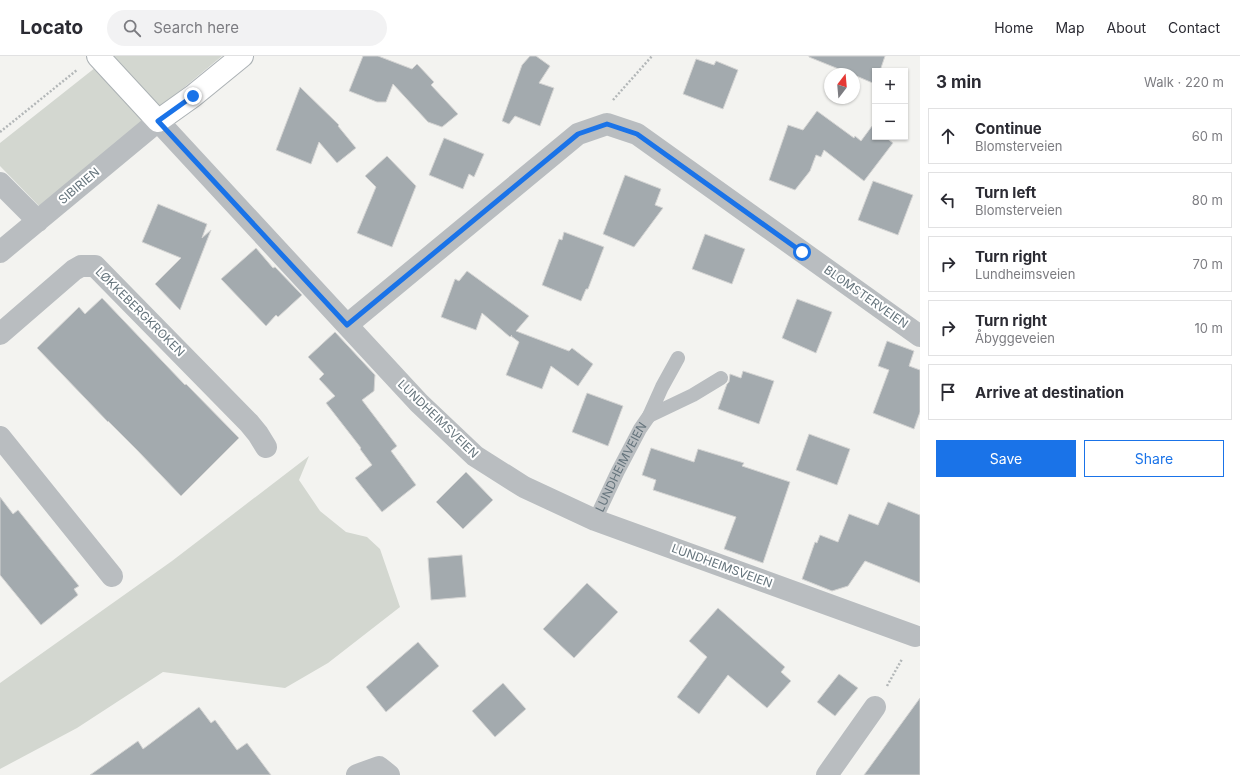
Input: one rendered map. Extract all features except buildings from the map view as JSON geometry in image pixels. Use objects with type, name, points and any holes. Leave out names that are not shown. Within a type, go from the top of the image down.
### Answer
[{"type":"street","points":[[90,61],[158,121],[193,96],[242,56]]},
{"type":"street","name":"SIBIRIEN","points":[[0,252],[158,121]]},
{"type":"street","name":"LUNDHEIMSVEIEN","points":[[158,121],[419,403],[475,456],[524,487],[595,520],[915,636]]},
{"type":"street","points":[[347,325],[578,134],[607,124]]},
{"type":"street","name":"BLOMSTERVEIEN","points":[[607,124],[637,134],[920,336]]},
{"type":"street","points":[[0,183],[38,221]]},
{"type":"street","name":"LØKKEBERGKROKEN","points":[[0,334],[74,270],[81,266],[95,266],[249,423],[266,447]]},
{"type":"street","points":[[0,437],[112,576]]},
{"type":"street","points":[[827,775],[875,707]]},
{"type":"street","points":[[358,775],[379,767],[389,775]]},
{"type":"lane","name":"LUNDHEIMVEIEN","points":[[595,520],[636,436],[649,416],[662,387],[678,358]]},
{"type":"lane","name":"LUNDHEIMVEIEN","points":[[649,416],[721,378]]},
{"type":"path","points":[[607,124],[614,99],[652,56]]},
{"type":"path","points":[[0,132],[90,61]]},
{"type":"path","points":[[875,707],[915,636]]},
{"type":"shaded area","points":[[110,56],[222,56],[40,207],[0,166],[0,143]]},
{"type":"shaded area","points":[[309,456],[299,480],[320,511],[346,532],[367,537],[380,549],[400,607],[328,663],[285,688],[163,672],[77,728],[0,769],[0,683],[172,561]]},
{"type":"route","points":[[193,96],[158,121],[347,325],[578,134],[607,124],[637,134],[802,252]]}]
